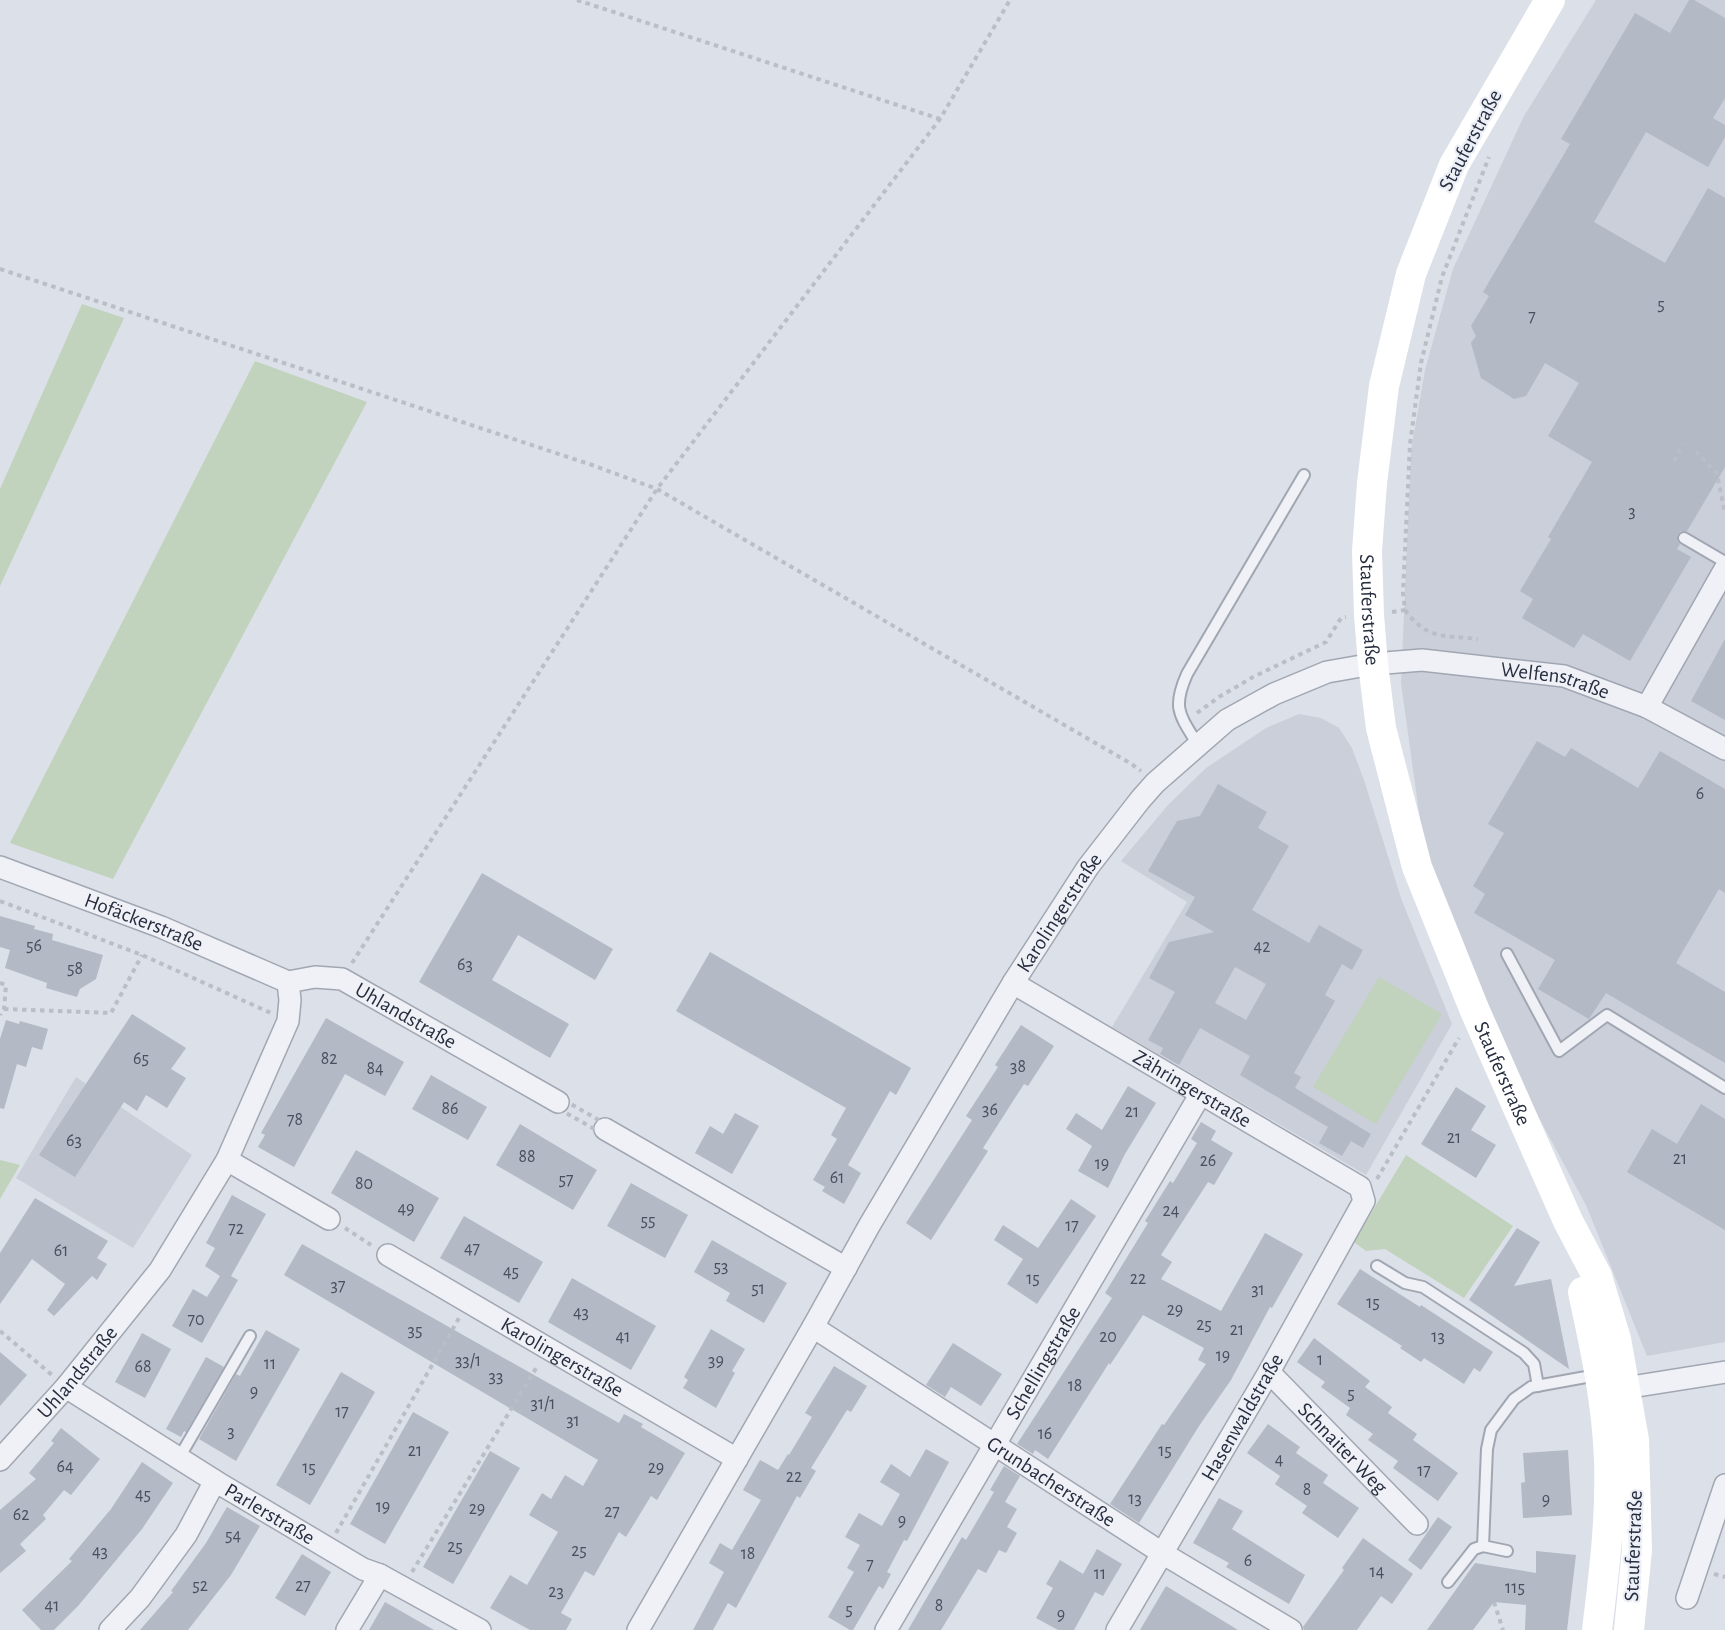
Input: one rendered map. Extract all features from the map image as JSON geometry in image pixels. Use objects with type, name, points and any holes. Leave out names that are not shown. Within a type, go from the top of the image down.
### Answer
[{"type":"main road","name":"Stauferstraße","points":[[1550,0],[1454,165],[1411,274],[1384,386],[1372,483],[1367,551],[1369,615],[1382,728],[1417,867],[1475,1011],[1568,1221],[1610,1385],[1634,1440],[1637,1550],[1629,1630]]},
{"type":"main road","name":"Stauferstraße","points":[[1597,1630],[1608,1542],[1610,1385]]},
{"type":"street","points":[[1647,706],[1725,568]]},
{"type":"street","name":"Welfenstraße","points":[[1373,664],[1422,660],[1564,676],[1647,706],[1725,749]]},
{"type":"street","name":"Karolingerstraße","points":[[638,1630],[1012,983],[1088,867],[1155,783],[1227,720],[1274,694],[1327,672],[1373,664]]},
{"type":"street","name":"Hofäckerstraße","points":[[0,867],[161,927],[288,982]]},
{"type":"street","name":"Uhlandstraße","points":[[0,1460],[66,1387],[160,1270],[227,1160],[288,1021],[290,1000],[288,982],[315,977],[342,979],[558,1102]]},
{"type":"street","name":"Zähringerstraße","points":[[1012,983],[1360,1187],[1364,1201]]},
{"type":"street","name":"Schellingstraße","points":[[886,1630],[1200,1095]]},
{"type":"street","points":[[605,1129],[846,1268]]},
{"type":"street","points":[[227,1160],[328,1219]]},
{"type":"street","name":"Hasenwaldstraße","points":[[1117,1630],[1269,1372],[1364,1201]]},
{"type":"street","name":"Karolingerstraße","points":[[388,1255],[737,1459]]},
{"type":"street","name":"Grunbacherstraße","points":[[813,1327],[1162,1553],[1291,1630]]},
{"type":"street","name":"Schnaiter Weg","points":[[1269,1372],[1417,1524]]},
{"type":"street","points":[[1610,1385],[1725,1372]]},
{"type":"street","name":"Parlerstraße","points":[[66,1387],[215,1481],[363,1569],[380,1575],[480,1630]]},
{"type":"street","points":[[110,1630],[140,1598],[186,1535],[215,1481]]},
{"type":"street","points":[[1687,1598],[1725,1485]]},
{"type":"street","points":[[346,1630],[380,1575]]},
{"type":"lane","points":[[1198,745],[1178,710],[1178,694],[1187,674],[1304,475]]},
{"type":"lane","points":[[1684,538],[1725,562]]},
{"type":"lane","points":[[1507,954],[1559,1051],[1607,1016],[1725,1088]]},
{"type":"lane","points":[[1377,1266],[1405,1283],[1423,1287],[1524,1353],[1534,1364],[1538,1386]]},
{"type":"lane","points":[[179,1458],[250,1336]]},
{"type":"lane","points":[[1483,1546],[1487,1449],[1491,1430],[1514,1399],[1531,1387],[1610,1385]]},
{"type":"lane","points":[[1448,1582],[1474,1549],[1483,1546],[1507,1551]]},
{"type":"path","points":[[577,0],[940,119]]},
{"type":"path","points":[[342,979],[657,489],[689,444],[940,119],[1010,0]]},
{"type":"path","points":[[1478,639],[1430,633],[1420,628],[1405,610],[1403,593],[1410,444],[1420,363],[1443,277],[1493,148]]},
{"type":"path","points":[[0,269],[657,489],[1130,763],[1155,783]]},
{"type":"path","points":[[1674,461],[1683,444]]},
{"type":"path","points":[[1696,451],[1717,474],[1725,513]]},
{"type":"path","points":[[1184,723],[1219,697],[1253,677],[1326,642],[1341,618],[1405,610]]},
{"type":"path","points":[[0,901],[142,955],[288,1021]]},
{"type":"path","points":[[4,1009],[111,1013],[142,955]]},
{"type":"path","points":[[0,983],[6,985],[4,1009],[0,1015]]},
{"type":"path","points":[[1364,1201],[1475,1011]]},
{"type":"path","points":[[558,1102],[564,1100],[602,1122],[605,1129]]},
{"type":"path","points":[[328,1219],[388,1255]]},
{"type":"path","points":[[327,1547],[468,1302]]},
{"type":"path","points":[[0,1331],[66,1387]]},
{"type":"path","points":[[402,1587],[548,1349]]},
{"type":"path","points":[[1494,1602],[1503,1630]]},
{"type":"shaded area","points":[[1596,0],[1725,0],[1725,1342],[1647,1356],[1586,1205],[1473,996],[1426,863],[1401,683],[1411,451],[1425,370],[1453,269],[1524,116]]},
{"type":"shaded area","points":[[1299,714],[1321,718],[1339,728],[1352,748],[1402,901],[1452,1024],[1366,1175],[1112,1027],[1187,902],[1121,861],[1168,805],[1206,768],[1266,728]]},
{"type":"shaded area","points":[[76,1077],[192,1155],[133,1248],[16,1178]]},
{"type":"green space","points":[[82,304],[124,318],[0,586],[0,489]]},
{"type":"green space","points":[[255,361],[367,402],[113,879],[10,843]]},
{"type":"green space","points":[[1379,977],[1442,1014],[1376,1124],[1313,1087]]},
{"type":"green space","points":[[1406,1155],[1513,1226],[1464,1298],[1385,1249],[1366,1251],[1354,1242]]},
{"type":"green space","points":[[0,1160],[20,1165],[0,1199]]},
{"type":"building","points":[[1689,0],[1694,0],[1725,18],[1725,98],[1713,118],[1725,125],[1725,137],[1708,167],[1646,132],[1594,222],[1665,263],[1708,188],[1725,198],[1725,467],[1687,531],[1681,531],[1677,535],[1677,541],[1680,544],[1677,549],[1691,557],[1630,661],[1583,634],[1574,648],[1522,618],[1533,599],[1520,591],[1551,539],[1548,537],[1592,462],[1548,436],[1579,383],[1545,363],[1526,396],[1514,399],[1481,378],[1471,343],[1476,336],[1471,326],[1489,296],[1483,292],[1570,144],[1561,139],[1635,13],[1670,33]]},
{"type":"building","points":[[1725,639],[1725,720],[1691,701]]},
{"type":"building","points":[[1537,741],[1565,757],[1571,748],[1638,788],[1660,751],[1725,789],[1725,893],[1719,889],[1676,963],[1725,992],[1725,1063],[1606,993],[1589,1019],[1538,989],[1555,960],[1474,913],[1485,894],[1473,886],[1504,833],[1488,824]]},
{"type":"building","points":[[1218,784],[1267,812],[1258,828],[1289,846],[1252,910],[1309,943],[1319,925],[1363,950],[1352,970],[1342,964],[1325,995],[1335,1001],[1294,1073],[1301,1077],[1295,1088],[1371,1134],[1363,1148],[1351,1141],[1342,1156],[1319,1143],[1328,1127],[1240,1075],[1250,1056],[1200,1028],[1179,1065],[1160,1054],[1163,1048],[1148,1040],[1175,992],[1149,978],[1169,942],[1214,932],[1185,915],[1195,897],[1148,871],[1177,821],[1200,816]],"holes":[[[1235,967],[1266,984],[1246,1020],[1215,1003]]]},
{"type":"building","points":[[482,873],[613,949],[595,980],[518,935],[492,980],[569,1024],[550,1058],[419,982]]},
{"type":"building","points":[[0,916],[53,934],[52,940],[103,955],[96,979],[80,989],[77,997],[46,988],[47,983],[5,968],[10,950],[0,947]]},
{"type":"building","points":[[710,952],[911,1068],[896,1095],[890,1091],[848,1165],[861,1173],[844,1204],[822,1191],[825,1187],[813,1180],[837,1139],[831,1135],[846,1108],[676,1011]]},
{"type":"building","points":[[132,1014],[186,1048],[171,1069],[186,1078],[167,1108],[146,1095],[137,1111],[124,1102],[75,1177],[39,1155]]},
{"type":"building","points":[[326,1018],[404,1062],[385,1096],[345,1074],[294,1167],[258,1147],[265,1135],[261,1133]]},
{"type":"building","points":[[6,1020],[19,1024],[20,1021],[48,1029],[42,1050],[32,1047],[26,1067],[17,1064],[4,1109],[0,1108],[0,1039]]},
{"type":"building","points":[[1021,1025],[1054,1046],[1028,1086],[1024,1084],[983,1148],[988,1151],[931,1240],[906,1223],[972,1120],[966,1116],[998,1067],[995,1065]]},
{"type":"building","points":[[431,1075],[487,1107],[468,1140],[412,1109]]},
{"type":"building","points":[[1128,1086],[1156,1103],[1125,1154],[1108,1188],[1078,1171],[1092,1146],[1066,1129],[1076,1113],[1102,1130]]},
{"type":"building","points":[[1456,1087],[1486,1106],[1471,1130],[1496,1145],[1476,1178],[1421,1144]]},
{"type":"building","points":[[1701,1104],[1725,1119],[1725,1230],[1627,1172],[1652,1129],[1677,1144]]},
{"type":"building","points":[[735,1113],[759,1126],[732,1174],[695,1153],[710,1126],[723,1134]]},
{"type":"building","points":[[1201,1122],[1216,1131],[1211,1140],[1233,1153],[1214,1185],[1208,1182],[1161,1255],[1172,1262],[1161,1279],[1221,1311],[1265,1233],[1303,1254],[1272,1308],[1270,1307],[1231,1380],[1199,1426],[1139,1523],[1110,1504],[1162,1424],[1164,1425],[1206,1364],[1198,1360],[1204,1348],[1143,1315],[1110,1365],[1109,1363],[1048,1459],[1035,1450],[1033,1454],[1017,1444],[1112,1298],[1105,1293],[1148,1223],[1145,1221],[1170,1181],[1173,1183],[1197,1143],[1191,1139]]},
{"type":"building","points":[[520,1124],[597,1170],[573,1210],[496,1165]]},
{"type":"building","points":[[356,1150],[439,1198],[414,1242],[331,1193]]},
{"type":"building","points":[[631,1183],[688,1215],[665,1258],[607,1226]]},
{"type":"building","points":[[232,1195],[266,1214],[231,1276],[238,1280],[202,1343],[172,1326],[193,1289],[207,1297],[220,1276],[205,1266],[215,1248],[206,1243]]},
{"type":"building","points":[[35,1198],[108,1241],[97,1258],[107,1264],[97,1280],[92,1276],[54,1316],[47,1310],[65,1284],[32,1259],[0,1304],[0,1253]]},
{"type":"building","points":[[1071,1199],[1096,1216],[1037,1304],[1007,1284],[1023,1259],[994,1240],[1003,1225],[1038,1248]]},
{"type":"building","points":[[464,1216],[543,1262],[519,1303],[440,1258]]},
{"type":"building","points":[[1517,1228],[1540,1242],[1514,1286],[1551,1279],[1569,1369],[1469,1300]]},
{"type":"building","points":[[712,1240],[787,1283],[764,1323],[726,1301],[730,1293],[694,1272]]},
{"type":"building","points":[[302,1244],[619,1423],[624,1414],[643,1424],[641,1427],[685,1453],[657,1500],[651,1496],[626,1537],[619,1532],[594,1576],[585,1571],[561,1613],[572,1619],[566,1630],[530,1630],[490,1608],[510,1575],[527,1585],[558,1532],[529,1515],[542,1493],[551,1499],[565,1475],[583,1486],[598,1460],[284,1275]]},
{"type":"building","points":[[1360,1269],[1493,1352],[1480,1372],[1474,1368],[1464,1384],[1424,1358],[1421,1362],[1400,1348],[1402,1346],[1337,1304]]},
{"type":"building","points":[[572,1278],[656,1326],[631,1370],[548,1322]]},
{"type":"building","points":[[711,1329],[745,1349],[732,1371],[735,1373],[716,1408],[683,1388],[688,1380],[684,1377]]},
{"type":"building","points":[[266,1330],[300,1349],[236,1461],[199,1439],[236,1374],[240,1376]]},
{"type":"building","points":[[142,1333],[171,1349],[145,1398],[115,1382]]},
{"type":"building","points":[[1314,1338],[1370,1381],[1365,1387],[1392,1407],[1388,1413],[1417,1434],[1413,1440],[1458,1473],[1438,1501],[1393,1468],[1398,1461],[1368,1440],[1373,1434],[1346,1415],[1350,1408],[1321,1387],[1325,1382],[1297,1362]]},
{"type":"building","points":[[953,1343],[1002,1374],[981,1406],[951,1387],[945,1397],[926,1385]]},
{"type":"building","points":[[0,1352],[27,1375],[0,1406]]},
{"type":"building","points":[[206,1357],[224,1367],[181,1437],[166,1429]]},
{"type":"building","points":[[834,1366],[867,1386],[851,1412],[847,1410],[811,1468],[816,1471],[800,1498],[797,1496],[736,1608],[728,1603],[713,1630],[693,1630],[724,1572],[709,1563],[720,1543],[732,1550],[761,1500],[743,1490],[760,1460],[778,1470],[812,1417],[805,1413]]},
{"type":"building","points":[[341,1372],[375,1392],[310,1505],[276,1485]]},
{"type":"building","points":[[413,1412],[449,1432],[385,1544],[350,1524]]},
{"type":"building","points":[[1268,1424],[1300,1447],[1296,1453],[1328,1475],[1323,1483],[1359,1508],[1338,1538],[1302,1513],[1307,1506],[1275,1484],[1280,1476],[1247,1453]]},
{"type":"building","points":[[61,1428],[100,1459],[71,1495],[64,1490],[43,1515],[46,1519],[20,1544],[26,1551],[0,1573],[0,1510],[36,1479],[29,1473],[54,1443],[51,1441]]},
{"type":"building","points":[[926,1449],[949,1462],[907,1541],[904,1540],[887,1572],[891,1574],[883,1589],[879,1586],[853,1630],[850,1630],[828,1617],[854,1572],[847,1568],[860,1545],[845,1537],[859,1513],[882,1526],[900,1494],[880,1482],[891,1464],[910,1477]]},
{"type":"building","points":[[1568,1450],[1572,1515],[1523,1518],[1521,1483],[1525,1482],[1523,1453]]},
{"type":"building","points":[[490,1451],[520,1468],[453,1584],[423,1567]]},
{"type":"building","points":[[142,1462],[173,1483],[142,1529],[78,1606],[54,1630],[41,1630],[22,1610],[72,1561],[69,1559],[111,1509]]},
{"type":"building","points":[[1004,1466],[1020,1476],[1005,1502],[1017,1509],[1007,1527],[1017,1533],[1006,1553],[999,1550],[986,1573],[978,1569],[941,1630],[908,1630],[962,1537],[966,1540],[994,1492],[990,1490]]},
{"type":"building","points":[[1219,1498],[1243,1511],[1232,1529],[1305,1575],[1289,1604],[1226,1567],[1229,1563],[1193,1543]]},
{"type":"building","points":[[227,1507],[260,1526],[231,1575],[188,1630],[140,1630],[173,1592],[171,1591],[206,1543]]},
{"type":"building","points":[[1438,1517],[1452,1527],[1421,1570],[1408,1560]]},
{"type":"building","points":[[1363,1538],[1413,1574],[1392,1604],[1381,1596],[1357,1630],[1304,1630],[1303,1627],[1344,1570],[1342,1568]]},
{"type":"building","points":[[1097,1549],[1122,1564],[1103,1596],[1095,1592],[1074,1630],[1058,1630],[1036,1618],[1053,1588],[1046,1584],[1060,1560],[1083,1574]]},
{"type":"building","points":[[1536,1551],[1576,1555],[1567,1630],[1525,1630],[1526,1605],[1494,1602],[1473,1630],[1427,1630],[1475,1563],[1536,1573]]},
{"type":"building","points":[[302,1554],[331,1572],[305,1616],[275,1598]]},
{"type":"building","points":[[1166,1586],[1238,1630],[1140,1630]]},
{"type":"building","points":[[385,1602],[434,1630],[369,1630]]}]
